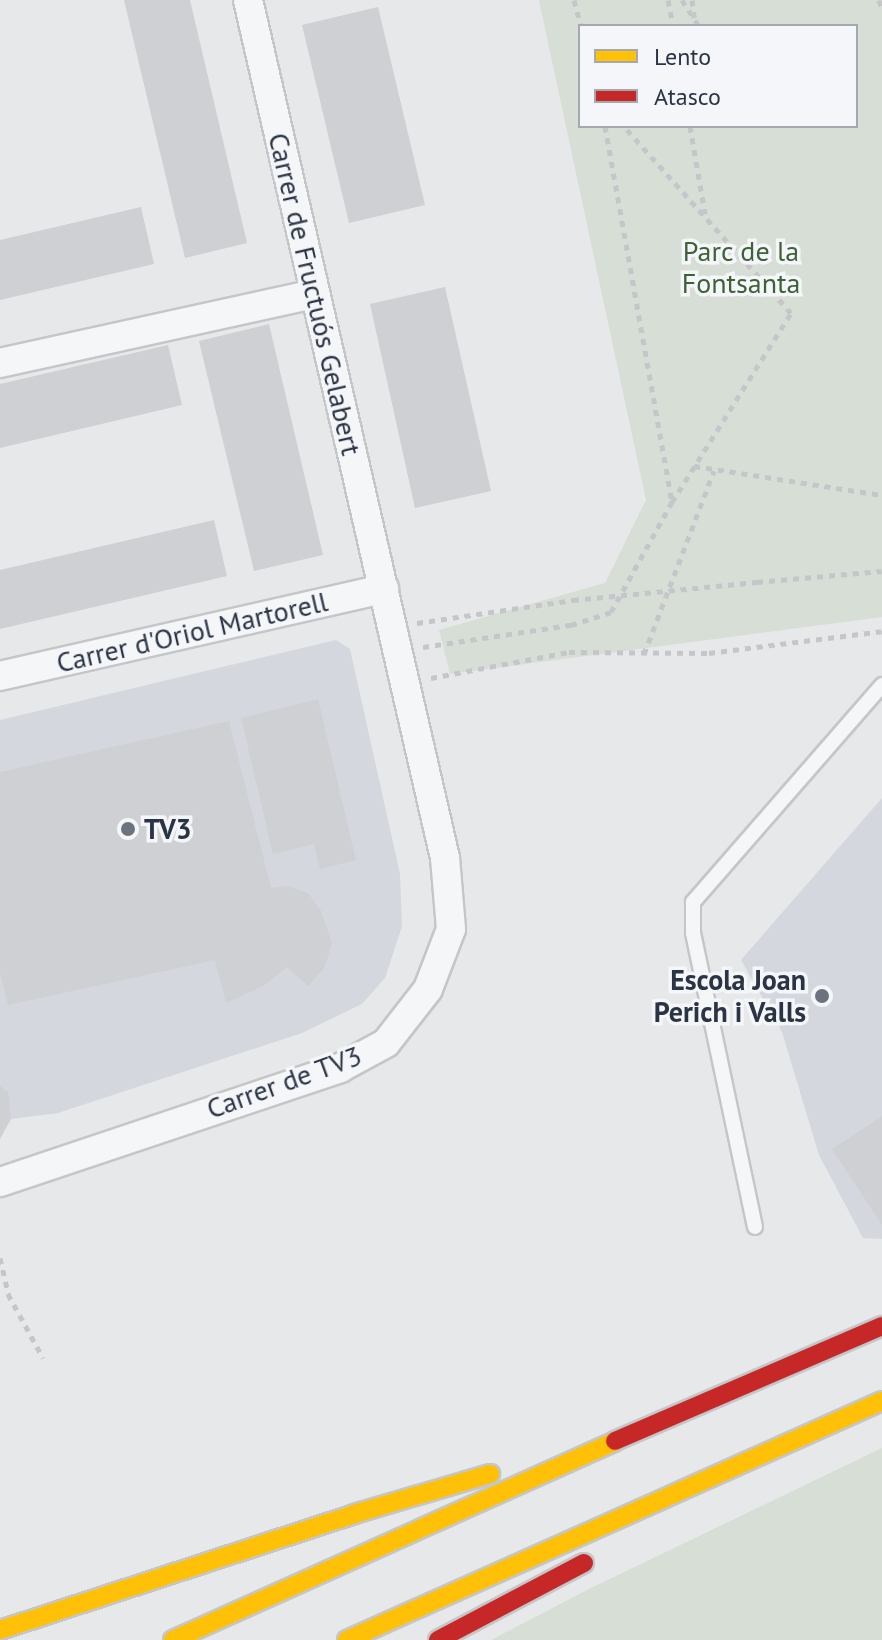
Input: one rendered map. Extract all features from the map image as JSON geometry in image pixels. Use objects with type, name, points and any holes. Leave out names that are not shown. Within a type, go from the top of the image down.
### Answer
[{"type":"highway","points":[[173,1640],[642,1429],[882,1326]]},
{"type":"highway","points":[[347,1640],[882,1401]]},
{"type":"highway","points":[[653,1525],[856,1413]]},
{"type":"highway","points":[[0,1630],[354,1514],[642,1429]]},
{"type":"highway","points":[[438,1640],[599,1555]]},
{"type":"street","name":"Carrer de Fructuós Gelabert","points":[[248,0],[384,589]]},
{"type":"street","points":[[0,363],[315,294]]},
{"type":"street","name":"Carrer de TV3","points":[[0,1182],[340,1068],[386,1043],[428,989],[451,929],[445,858],[384,589]]},
{"type":"street","name":"Carrer d'Oriol Martorell","points":[[0,676],[384,589]]},
{"type":"lane","points":[[755,1227],[693,933],[693,902],[882,685]]},
{"type":"path","points":[[574,0],[580,24]]},
{"type":"path","points":[[668,0],[673,24]]},
{"type":"path","points":[[682,0],[696,24]]},
{"type":"path","points":[[692,0],[694,18]]},
{"type":"path","points":[[879,0],[882,9]]},
{"type":"path","points":[[605,128],[672,502]]},
{"type":"path","points":[[395,639],[571,625],[611,612],[672,502],[791,313],[626,128]]},
{"type":"path","points":[[690,128],[705,215]]},
{"type":"path","points":[[694,466],[882,495]]},
{"type":"path","points":[[644,654],[714,471]]},
{"type":"path","points":[[395,639],[573,600],[882,571]]},
{"type":"path","points":[[405,683],[569,652],[709,653],[882,631]]},
{"type":"path","points":[[0,1258],[8,1294],[43,1358]]},
{"type":"shaded area","points":[[336,640],[350,649],[400,874],[402,926],[385,978],[362,1004],[302,1033],[58,1113],[11,1119],[0,1137],[0,720]]},
{"type":"shaded area","name":"Escola Joan Perich i Valls","points":[[882,798],[882,1239],[863,1238],[819,1155],[782,1032],[741,960]]},
{"type":"green space","name":"Parc de la Fontsanta","points":[[539,0],[882,0],[882,617],[450,674],[439,630],[605,583],[646,500]]},
{"type":"green space","points":[[882,1448],[882,1640],[491,1640],[589,1589]]},
{"type":"building","points":[[124,0],[190,0],[247,243],[185,258]]},
{"type":"building","points":[[378,7],[425,205],[349,223],[302,25]]},
{"type":"building","points":[[141,207],[154,264],[0,300],[0,240]]},
{"type":"building","points":[[445,287],[491,491],[415,508],[370,304]]},
{"type":"building","points":[[269,324],[323,555],[254,571],[199,341]]},
{"type":"building","points":[[168,345],[182,405],[0,448],[0,384]]},
{"type":"building","points":[[214,520],[227,576],[0,629],[0,570]]},
{"type":"building","points":[[318,699],[356,860],[320,869],[314,844],[273,854],[241,718]]},
{"type":"building","name":"TV3","points":[[229,721],[271,888],[287,886],[308,893],[321,911],[332,943],[325,967],[308,986],[287,967],[265,985],[226,1003],[215,960],[8,1005],[0,973],[0,772]]},
{"type":"building","points":[[0,1086],[8,1092],[11,1119],[0,1139]]},
{"type":"building","points":[[882,1116],[882,1225],[832,1149]]},
{"type":"traffic: slow","points":[[347,1640],[882,1401]]},
{"type":"traffic: slow","points":[[173,1640],[615,1441]]},
{"type":"traffic: slow","points":[[0,1630],[354,1514],[490,1474]]},
{"type":"traffic: jam","points":[[615,1441],[882,1326]]},
{"type":"traffic: jam","points":[[438,1640],[584,1563]]},
{"type":"place","name":"TV3","points":[[128,829]]},
{"type":"place","name":"Escola Joan Perich i Valls","points":[[822,996]]}]
